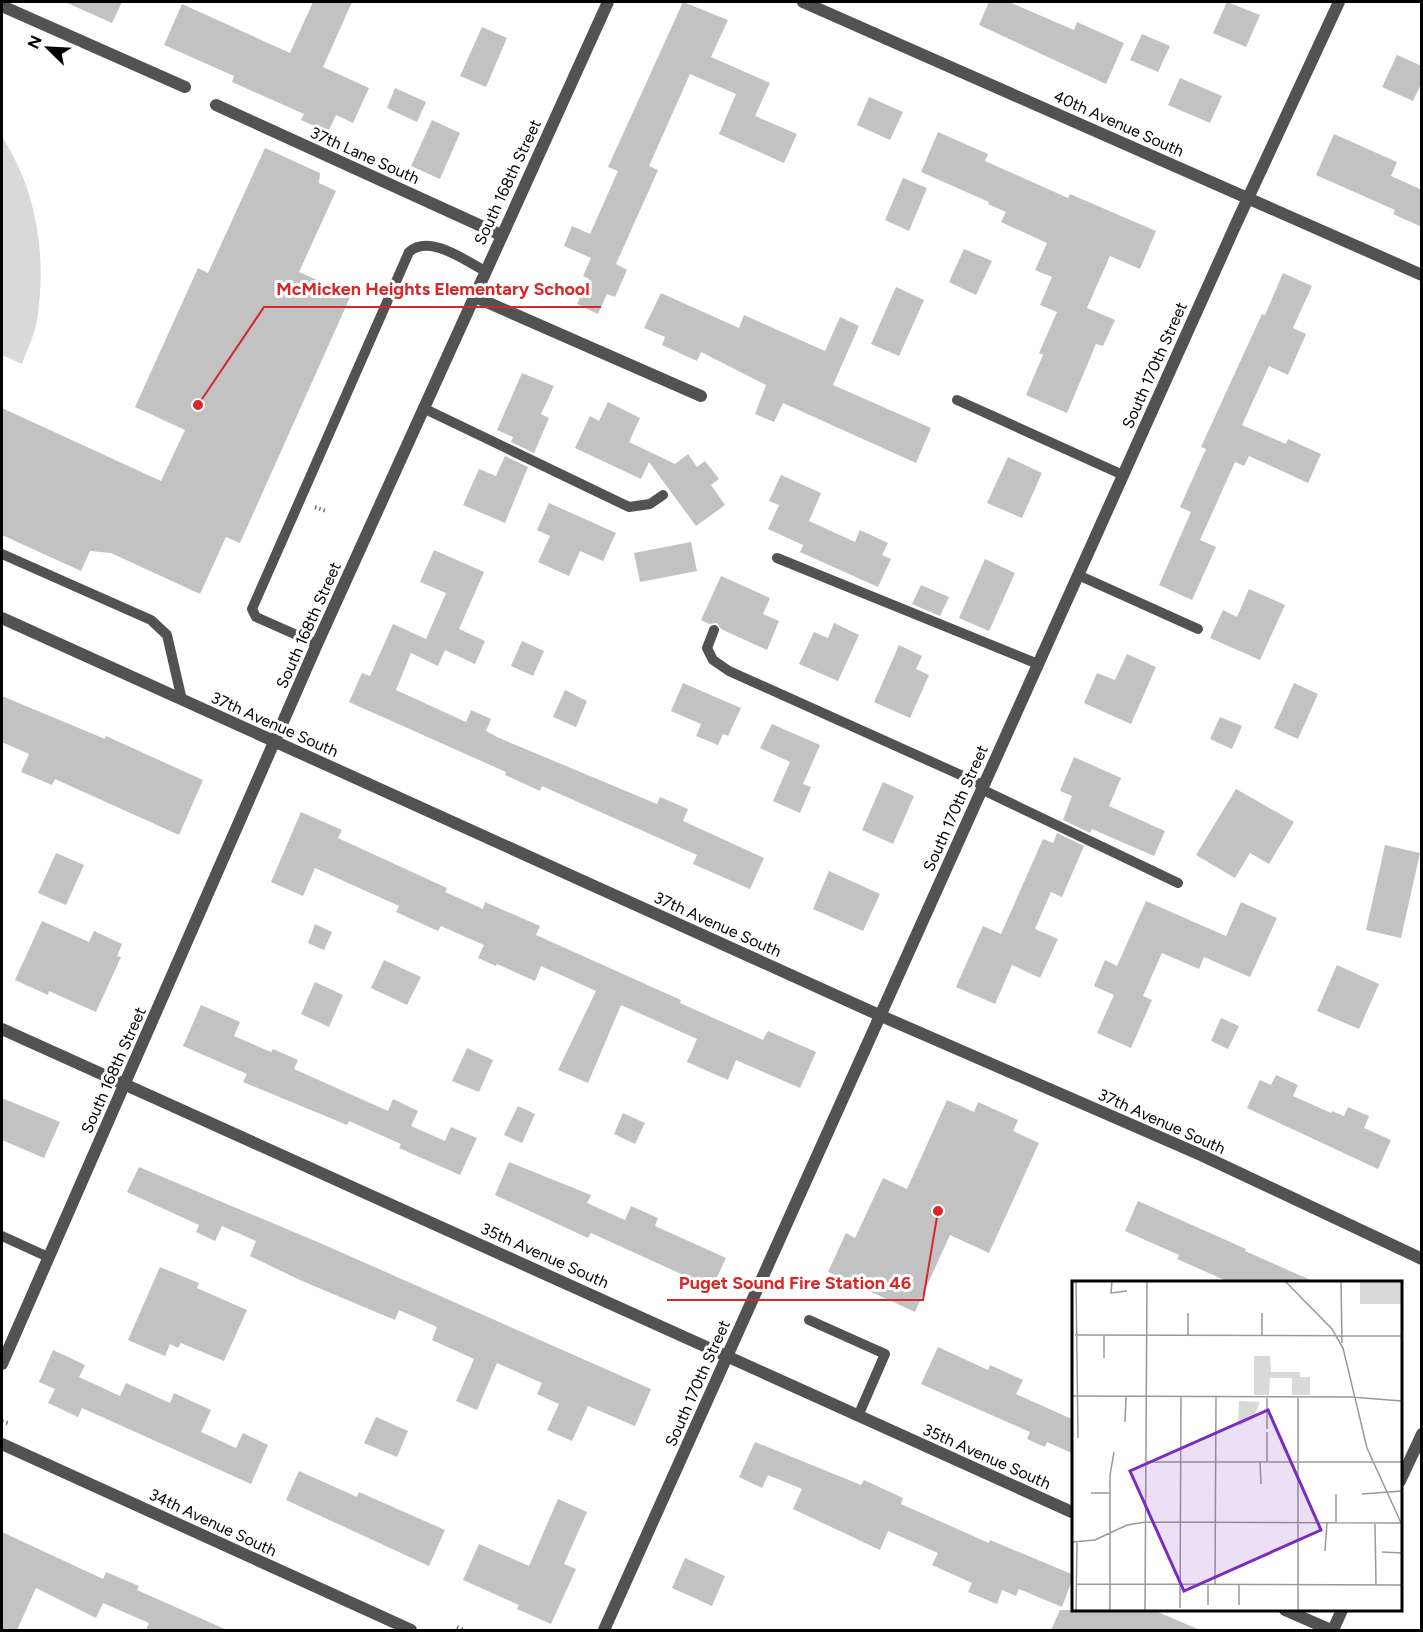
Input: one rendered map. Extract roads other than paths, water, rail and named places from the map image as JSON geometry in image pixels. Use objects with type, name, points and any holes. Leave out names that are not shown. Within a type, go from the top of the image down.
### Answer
[{"type":"street","name":"South 168th Street","points":[[2,1364],[317,644],[608,2]]},
{"type":"street","name":"40th Avenue South","points":[[803,2],[1422,275]]},
{"type":"street","name":"South 170th Street","points":[[604,1630],[879,1015],[1338,2]]},
{"type":"street","points":[[2,6],[185,87]]},
{"type":"street","name":"37th Lane South","points":[[216,105],[501,235]]},
{"type":"street","points":[[473,296],[701,396]]},
{"type":"street","name":"37th Avenue South","points":[[2,618],[879,1015],[1201,1155],[1422,1259]]},
{"type":"street","name":"35th Avenue South","points":[[2,1029],[1072,1513]]},
{"type":"street","points":[[1402,1479],[1422,1434]]},
{"type":"street","name":"34th Avenue South","points":[[2,1444],[411,1630]]},
{"type":"street","points":[[1287,1611],[1332,1630],[1342,1611]]},
{"type":"lane","points":[[317,644],[256,617],[252,609],[409,252],[418,244],[429,244],[485,271]]},
{"type":"lane","points":[[957,400],[1123,475]]},
{"type":"lane","points":[[423,408],[629,507],[650,504],[663,495]]},
{"type":"lane","points":[[2,554],[152,620],[167,635],[182,700]]},
{"type":"lane","points":[[777,558],[1038,664]]},
{"type":"lane","points":[[1078,575],[1198,629]]},
{"type":"lane","points":[[714,630],[706,648],[713,660],[729,671],[982,787],[1178,882]]},
{"type":"lane","points":[[2,1236],[48,1257]]},
{"type":"lane","points":[[809,1320],[885,1354],[858,1416]]},
{"type":"place","name":"McMicken Heights Elementary School","points":[[198,405]]},
{"type":"place","name":"Puget Sound Fire Station 46","points":[[938,1211]]}]
